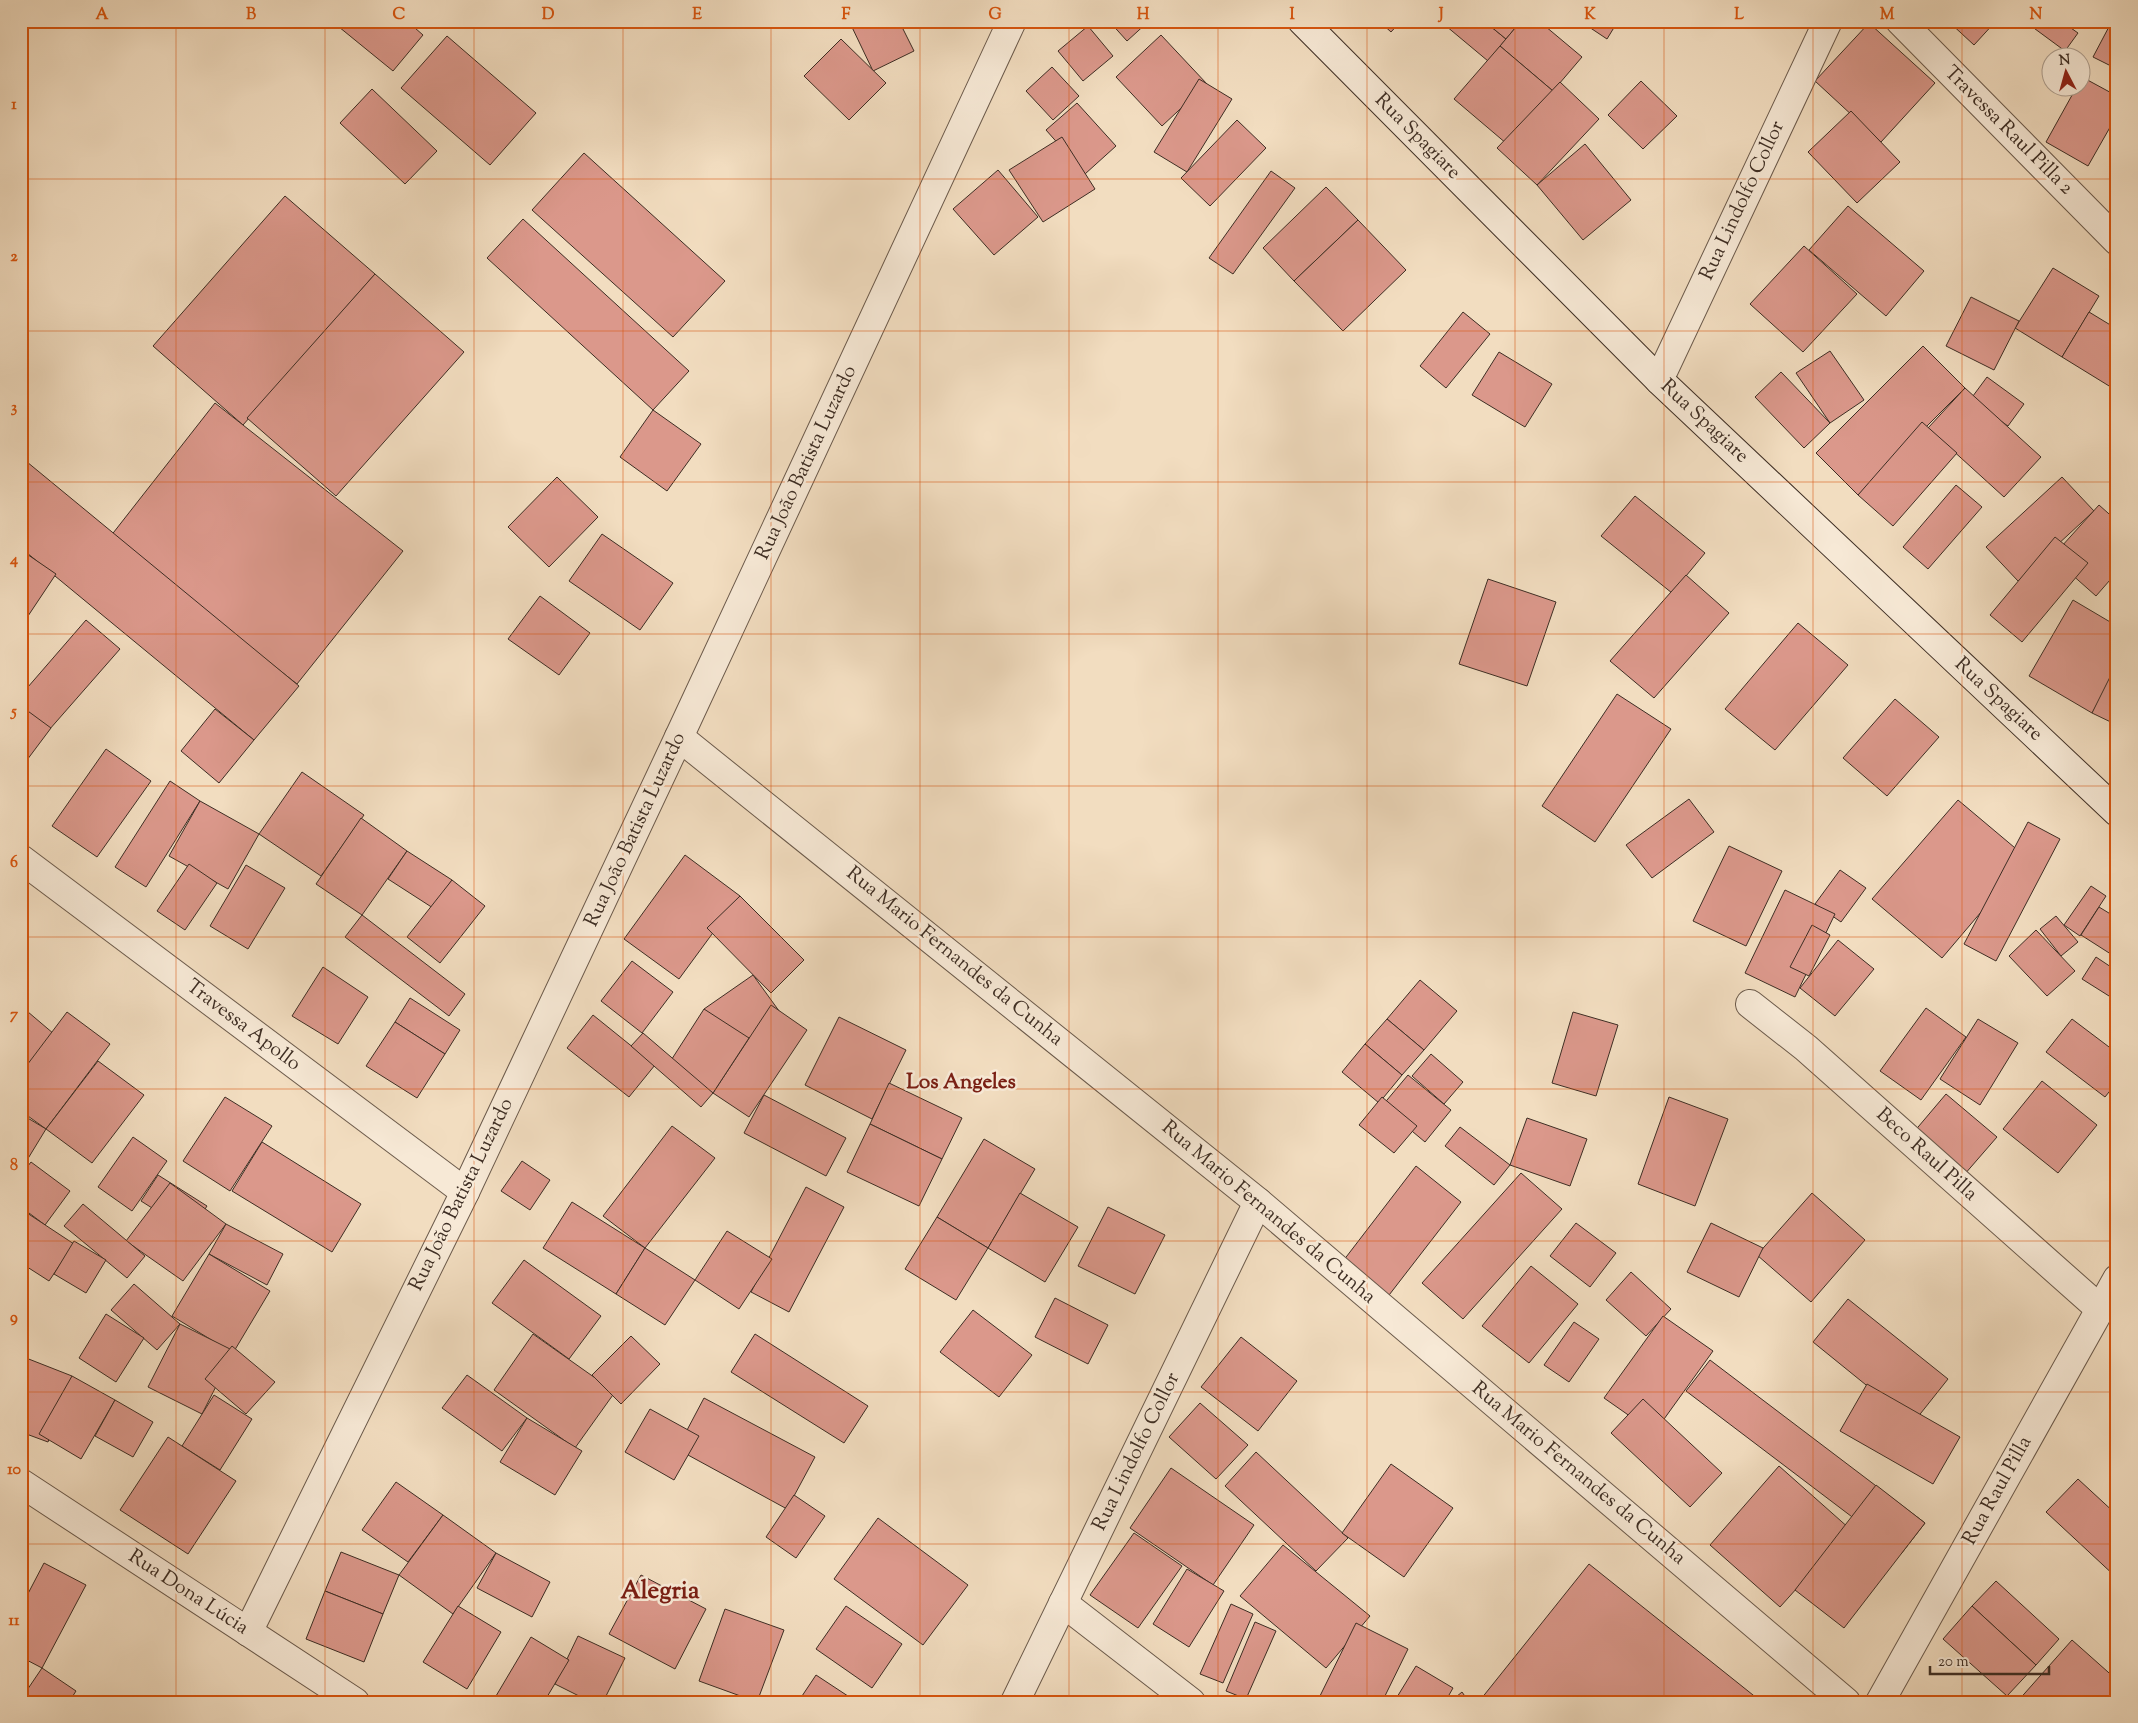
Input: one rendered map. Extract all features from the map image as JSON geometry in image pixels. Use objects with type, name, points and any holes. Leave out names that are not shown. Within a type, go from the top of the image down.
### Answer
[{"type":"street","name":"Rua João Batista Luzardo","points":[[248,1632],[465,1192],[1012,21]]},
{"type":"street","name":"Rua Spagiare","points":[[1302,21],[1659,380],[2117,812]]},
{"type":"street","name":"Rua Lindolfo Collor","points":[[1659,380],[1828,21]]},
{"type":"street","name":"Travessa Raul Pilla 2","points":[[1900,21],[2117,241]]},
{"type":"street","name":"Rua Mario Fernandes da Cunha","points":[[679,737],[1258,1202],[1846,1702]]},
{"type":"street","name":"Travessa Apollo","points":[[21,859],[465,1192]]},
{"type":"street","name":"Beco Raul Pilla","points":[[1750,1004],[1806,1048],[2100,1309]]},
{"type":"street","name":"Rua Lindolfo Collor","points":[[1015,1702],[1258,1202]]},
{"type":"street","name":"Rua Raul Pilla","points":[[1880,1702],[2117,1280]]},
{"type":"street","name":"Rua Dona Lúcia","points":[[21,1483],[355,1702]]},
{"type":"street","points":[[1064,1603],[1191,1702]]},
{"type":"building","points":[[344,21],[407,21],[423,35],[393,71],[339,27]]},
{"type":"building","points":[[854,21],[899,21],[914,51],[873,71],[850,23]]},
{"type":"building","points":[[1109,21],[1149,21],[1127,41]]},
{"type":"building","points":[[1379,21],[1401,21],[1391,32]]},
{"type":"building","points":[[1440,21],[1484,21],[1506,39],[1488,61]]},
{"type":"building","points":[[1484,21],[1521,21],[1506,39]]},
{"type":"building","points":[[1521,21],[1539,21],[1582,57],[1553,91],[1500,46]]},
{"type":"building","points":[[1580,21],[1618,21],[1607,39]]},
{"type":"building","points":[[1948,21],[1996,21],[1974,45]]},
{"type":"building","points":[[2029,21],[2061,21],[2078,33],[2067,48],[2061,48],[2027,23]]},
{"type":"building","points":[[2112,21],[2117,21],[2117,69],[2093,57]]},
{"type":"building","points":[[1869,23],[1935,83],[1881,142],[1815,81]]},
{"type":"building","points":[[1088,26],[1113,56],[1083,81],[1058,51]]},
{"type":"building","points":[[1161,35],[1207,84],[1162,126],[1116,77]]},
{"type":"building","points":[[447,36],[536,113],[490,165],[401,88]]},
{"type":"building","points":[[841,39],[886,83],[849,120],[804,76]]},
{"type":"building","points":[[1500,46],[1553,91],[1507,144],[1454,99]]},
{"type":"building","points":[[1052,67],[1079,96],[1053,120],[1026,91]]},
{"type":"building","points":[[1199,79],[1232,99],[1187,172],[1154,152]]},
{"type":"building","points":[[1641,81],[1677,116],[1643,149],[1608,115]]},
{"type":"building","points":[[2090,81],[2117,96],[2117,115],[2088,166],[2046,142],[2070,98],[2090,98]]},
{"type":"building","points":[[1560,82],[1599,119],[1537,185],[1497,148]]},
{"type":"building","points":[[372,89],[437,151],[405,184],[340,123]]},
{"type":"building","points":[[1077,103],[1116,146],[1085,174],[1046,130]]},
{"type":"building","points":[[1851,111],[1900,162],[1857,203],[1808,152]]},
{"type":"building","points":[[1237,120],[1266,148],[1210,206],[1181,178]]},
{"type":"building","points":[[1062,137],[1095,189],[1043,222],[1009,170]]},
{"type":"building","points":[[1585,144],[1631,200],[1583,240],[1537,185]]},
{"type":"building","points":[[584,153],[725,281],[673,337],[532,210]]},
{"type":"building","points":[[998,170],[1038,217],[994,255],[953,209]]},
{"type":"building","points":[[1271,171],[1295,188],[1233,274],[1209,258]]},
{"type":"building","points":[[1326,187],[1358,220],[1294,281],[1263,248]]},
{"type":"building","points":[[285,196],[375,274],[243,425],[153,346]]},
{"type":"building","points":[[1848,206],[1924,271],[1886,316],[1809,250]]},
{"type":"building","points":[[523,219],[689,371],[653,410],[487,258]]},
{"type":"building","points":[[1358,220],[1406,270],[1343,331],[1294,281]]},
{"type":"building","points":[[1804,246],[1857,294],[1803,352],[1750,304]]},
{"type":"building","points":[[2053,268],[2099,296],[2062,357],[2015,328]]},
{"type":"building","points":[[375,274],[464,352],[336,496],[247,418]]},
{"type":"building","points":[[1971,297],[2019,321],[1994,370],[1946,346]]},
{"type":"building","points":[[1463,312],[1490,334],[1446,388],[1420,366]]},
{"type":"building","points":[[2089,312],[2117,329],[2117,384],[2114,389],[2062,357]]},
{"type":"building","points":[[1923,346],[1965,388],[1858,495],[1816,453]]},
{"type":"building","points":[[1830,351],[1864,400],[1830,423],[1796,373]]},
{"type":"building","points":[[1499,352],[1552,384],[1525,427],[1472,395]]},
{"type":"building","points":[[1781,372],[1830,423],[1804,448],[1755,397]]},
{"type":"building","points":[[1987,377],[2024,404],[2008,426],[1970,400]]},
{"type":"building","points":[[1965,388],[2041,457],[2004,497],[1928,428]]},
{"type":"building","points":[[215,403],[403,551],[297,684],[110,537]]},
{"type":"building","points":[[653,410],[701,444],[667,491],[620,457]]},
{"type":"building","points":[[1922,422],[1957,453],[1893,526],[1858,495]]},
{"type":"building","points":[[21,457],[299,686],[254,740],[21,548]]},
{"type":"building","points":[[557,477],[598,517],[549,567],[508,527]]},
{"type":"building","points":[[2062,477],[2094,511],[2018,581],[1986,547]]},
{"type":"building","points":[[1956,485],[1982,507],[1928,569],[1903,547]]},
{"type":"building","points":[[1635,496],[1705,553],[1672,593],[1601,536]]},
{"type":"building","points":[[2099,505],[2117,521],[2117,572],[2096,596],[2052,557]]},
{"type":"building","points":[[602,534],[673,583],[640,630],[569,581]]},
{"type":"building","points":[[2055,537],[2088,563],[2022,642],[1990,615]]},
{"type":"building","points":[[21,550],[56,574],[28,616],[21,611]]},
{"type":"building","points":[[1686,575],[1729,613],[1654,698],[1610,661]]},
{"type":"building","points":[[1488,579],[1556,602],[1527,686],[1459,664]]},
{"type":"building","points":[[540,596],[590,633],[559,675],[508,639]]},
{"type":"building","points":[[2073,600],[2117,626],[2117,670],[2092,713],[2029,676]]},
{"type":"building","points":[[86,620],[120,649],[49,730],[21,707],[21,695]]},
{"type":"building","points":[[1798,623],[1848,665],[1775,750],[1725,709]]},
{"type":"building","points":[[2117,663],[2117,725],[2092,713]]},
{"type":"building","points":[[1617,694],[1671,729],[1595,842],[1542,806]]},
{"type":"building","points":[[1895,699],[1939,737],[1887,796],[1843,758]]},
{"type":"building","points":[[21,706],[51,728],[21,768]]},
{"type":"building","points":[[215,709],[254,740],[219,783],[181,751]]},
{"type":"building","points":[[106,749],[151,781],[97,857],[52,826]]},
{"type":"building","points":[[302,772],[364,815],[321,876],[259,834]]},
{"type":"building","points":[[170,781],[200,801],[146,887],[115,867]]},
{"type":"building","points":[[1689,799],[1714,832],[1652,878],[1626,845]]},
{"type":"building","points":[[1958,800],[2027,858],[1942,958],[1872,899]]},
{"type":"building","points":[[200,801],[259,834],[228,889],[169,856]]},
{"type":"building","points":[[361,818],[407,851],[362,915],[316,884]]},
{"type":"building","points":[[2028,822],[2060,839],[1996,961],[1964,944]]},
{"type":"building","points":[[1729,846],[1782,871],[1746,946],[1693,921]]},
{"type":"building","points":[[407,851],[452,880],[433,908],[388,879]]},
{"type":"building","points":[[685,855],[740,896],[679,979],[624,939]]},
{"type":"building","points":[[189,864],[217,883],[185,930],[157,911]]},
{"type":"building","points":[[246,865],[285,888],[248,949],[210,926]]},
{"type":"building","points":[[1840,870],[1866,888],[1841,922],[1815,904]]},
{"type":"building","points":[[452,880],[485,906],[440,963],[407,937]]},
{"type":"building","points":[[2091,886],[2106,896],[2080,936],[2064,925]]},
{"type":"building","points":[[1785,890],[1835,914],[1795,997],[1745,973]]},
{"type":"building","points":[[740,896],[804,960],[771,993],[707,928]]},
{"type":"building","points":[[2099,907],[2117,918],[2117,958],[2081,935]]},
{"type":"building","points":[[362,915],[465,994],[449,1016],[345,937]]},
{"type":"building","points":[[2056,916],[2078,942],[2061,956],[2040,929]]},
{"type":"building","points":[[1812,925],[1830,935],[1809,976],[1790,967]]},
{"type":"building","points":[[2036,930],[2075,971],[2047,996],[2009,956]]},
{"type":"building","points":[[1838,940],[1874,969],[1835,1016],[1800,988]]},
{"type":"building","points":[[2096,957],[2117,971],[2117,1001],[2082,979]]},
{"type":"building","points":[[632,961],[673,992],[642,1033],[601,1001]]},
{"type":"building","points":[[323,967],[368,997],[338,1044],[292,1016]]},
{"type":"building","points":[[753,975],[782,1015],[733,1049],[704,1009]]},
{"type":"building","points":[[1420,980],[1457,1011],[1424,1050],[1387,1019]]},
{"type":"building","points":[[410,998],[460,1030],[445,1054],[395,1022]]},
{"type":"building","points":[[771,1005],[807,1030],[749,1117],[713,1093]]},
{"type":"building","points":[[21,1006],[54,1034],[21,1074]]},
{"type":"building","points":[[1926,1008],[1966,1037],[1921,1100],[1880,1071]]},
{"type":"building","points":[[704,1009],[749,1038],[713,1093],[668,1065]]},
{"type":"building","points":[[67,1012],[110,1044],[46,1129],[21,1111],[21,1073]]},
{"type":"building","points":[[1573,1012],[1618,1025],[1596,1096],[1552,1083]]},
{"type":"building","points":[[593,1015],[655,1065],[629,1097],[567,1048]]},
{"type":"building","points":[[839,1017],[906,1050],[872,1119],[805,1085]]},
{"type":"building","points":[[1387,1019],[1424,1050],[1402,1075],[1365,1044]]},
{"type":"building","points":[[1978,1019],[2018,1043],[1980,1105],[1940,1079]]},
{"type":"building","points":[[2072,1019],[2117,1053],[2117,1082],[2105,1097],[2046,1052]]},
{"type":"building","points":[[395,1022],[445,1054],[417,1098],[366,1066]]},
{"type":"building","points":[[643,1033],[713,1093],[701,1107],[631,1046]]},
{"type":"building","points":[[1365,1044],[1402,1075],[1379,1103],[1342,1072]]},
{"type":"building","points":[[1431,1054],[1463,1082],[1444,1104],[1412,1076]]},
{"type":"building","points":[[98,1061],[144,1095],[92,1163],[46,1129]]},
{"type":"building","points":[[1408,1075],[1451,1110],[1425,1142],[1382,1106]]},
{"type":"building","points":[[2042,1081],[2097,1125],[2058,1173],[2003,1129]]},
{"type":"building","points":[[889,1083],[962,1118],[942,1159],[870,1124]]},
{"type":"building","points":[[1946,1094],[1997,1137],[1964,1175],[1913,1133]]},
{"type":"building","points":[[764,1095],[846,1138],[826,1176],[744,1133]]},
{"type":"building","points":[[225,1097],[272,1126],[230,1191],[183,1161]]},
{"type":"building","points":[[1382,1097],[1417,1126],[1394,1153],[1359,1125]]},
{"type":"building","points":[[1669,1097],[1728,1119],[1695,1206],[1638,1184]]},
{"type":"building","points":[[21,1114],[46,1129],[21,1170]]},
{"type":"building","points":[[1527,1118],[1587,1139],[1570,1186],[1510,1165]]},
{"type":"building","points":[[870,1124],[942,1159],[919,1206],[847,1172]]},
{"type":"building","points":[[672,1126],[715,1158],[645,1248],[603,1216]]},
{"type":"building","points":[[1460,1127],[1510,1165],[1494,1185],[1445,1146]]},
{"type":"building","points":[[133,1137],[167,1161],[132,1211],[98,1187]]},
{"type":"building","points":[[984,1139],[1035,1169],[988,1248],[937,1217]]},
{"type":"building","points":[[262,1142],[361,1204],[332,1252],[232,1191]]},
{"type":"building","points":[[522,1161],[550,1180],[530,1210],[501,1191]]},
{"type":"building","points":[[31,1162],[70,1191],[45,1225],[21,1207],[21,1175]]},
{"type":"building","points":[[1416,1166],[1461,1202],[1386,1299],[1340,1265]]},
{"type":"building","points":[[1521,1173],[1562,1209],[1463,1319],[1422,1283]]},
{"type":"building","points":[[158,1175],[207,1206],[190,1232],[141,1201]]},
{"type":"building","points":[[170,1183],[226,1224],[183,1281],[126,1241]]},
{"type":"building","points":[[806,1187],[844,1207],[789,1312],[751,1292]]},
{"type":"building","points":[[1020,1193],[1078,1227],[1045,1282],[988,1248]]},
{"type":"building","points":[[1812,1193],[1865,1240],[1811,1302],[1757,1255]]},
{"type":"building","points":[[572,1202],[645,1248],[616,1294],[543,1248]]},
{"type":"building","points":[[83,1204],[145,1256],[127,1278],[64,1226]]},
{"type":"building","points":[[1108,1207],[1165,1235],[1135,1294],[1078,1266]]},
{"type":"building","points":[[21,1209],[74,1244],[49,1281],[21,1263]]},
{"type":"building","points":[[937,1217],[988,1248],[956,1300],[905,1269]]},
{"type":"building","points":[[1576,1223],[1616,1253],[1590,1287],[1550,1256]]},
{"type":"building","points":[[1711,1223],[1763,1248],[1739,1297],[1687,1272]]},
{"type":"building","points":[[226,1224],[283,1254],[267,1285],[209,1254]]},
{"type":"building","points":[[727,1231],[772,1259],[739,1309],[695,1280]]},
{"type":"building","points":[[74,1241],[106,1260],[86,1293],[54,1274]]},
{"type":"building","points":[[645,1248],[695,1280],[665,1325],[616,1294]]},
{"type":"building","points":[[209,1254],[270,1291],[233,1353],[172,1316]]},
{"type":"building","points":[[524,1260],[601,1316],[569,1359],[492,1303]]},
{"type":"building","points":[[1531,1266],[1578,1304],[1529,1363],[1482,1326]]},
{"type":"building","points":[[1631,1272],[1671,1309],[1646,1336],[1606,1300]]},
{"type":"building","points":[[134,1284],[180,1324],[157,1350],[111,1310]]},
{"type":"building","points":[[1055,1298],[1108,1325],[1088,1364],[1035,1337]]},
{"type":"building","points":[[1848,1299],[1948,1379],[1913,1423],[1813,1342]]},
{"type":"building","points":[[973,1310],[1032,1355],[999,1397],[940,1352]]},
{"type":"building","points":[[106,1314],[144,1338],[116,1382],[79,1358]]},
{"type":"building","points":[[1663,1316],[1713,1351],[1654,1433],[1604,1398]]},
{"type":"building","points":[[1574,1322],[1599,1339],[1569,1382],[1544,1365]]},
{"type":"building","points":[[180,1324],[234,1351],[202,1414],[148,1387]]},
{"type":"building","points":[[533,1334],[615,1392],[575,1448],[494,1390]]},
{"type":"building","points":[[755,1334],[868,1406],[844,1443],[731,1372]]},
{"type":"building","points":[[631,1336],[660,1364],[621,1404],[592,1375]]},
{"type":"building","points":[[1241,1337],[1297,1381],[1258,1431],[1201,1387]]},
{"type":"building","points":[[232,1346],[275,1382],[246,1414],[205,1379]]},
{"type":"building","points":[[21,1356],[72,1376],[48,1442],[21,1432]]},
{"type":"building","points":[[1710,1360],[1925,1523],[1901,1554],[1686,1391]]},
{"type":"building","points":[[467,1375],[527,1418],[502,1451],[442,1408]]},
{"type":"building","points":[[72,1376],[115,1400],[81,1459],[39,1434]]},
{"type":"building","points":[[1867,1384],[1960,1437],[1933,1484],[1840,1431]]},
{"type":"building","points":[[214,1395],[252,1419],[220,1470],[182,1446]]},
{"type":"building","points":[[704,1398],[815,1457],[787,1509],[677,1449]]},
{"type":"building","points":[[1643,1399],[1722,1473],[1690,1507],[1611,1433]]},
{"type":"building","points":[[115,1400],[153,1422],[133,1457],[95,1436]]},
{"type":"building","points":[[1200,1403],[1248,1445],[1216,1479],[1169,1437]]},
{"type":"building","points":[[650,1409],[699,1436],[674,1480],[625,1452]]},
{"type":"building","points":[[527,1418],[582,1451],[555,1495],[500,1462]]},
{"type":"building","points":[[168,1437],[236,1481],[188,1554],[120,1510]]},
{"type":"building","points":[[1256,1452],[1348,1538],[1316,1571],[1225,1486]]},
{"type":"building","points":[[1391,1464],[1453,1508],[1404,1577],[1342,1533]]},
{"type":"building","points":[[1779,1466],[1850,1529],[1780,1607],[1710,1545]]},
{"type":"building","points":[[1171,1468],[1254,1525],[1213,1585],[1130,1528]]},
{"type":"building","points":[[2078,1479],[2117,1515],[2117,1578],[2046,1512]]},
{"type":"building","points":[[396,1482],[443,1515],[408,1562],[362,1530]]},
{"type":"building","points":[[1876,1485],[1925,1523],[1844,1628],[1795,1590]]},
{"type":"building","points":[[794,1495],[825,1516],[796,1558],[766,1537]]},
{"type":"building","points":[[443,1515],[496,1553],[453,1614],[399,1575]]},
{"type":"building","points":[[878,1518],[968,1585],[923,1645],[834,1579]]},
{"type":"building","points":[[1134,1533],[1182,1566],[1138,1628],[1090,1595]]},
{"type":"building","points":[[1283,1545],[1370,1616],[1326,1668],[1240,1596]]},
{"type":"building","points":[[341,1552],[399,1575],[383,1614],[325,1591]]},
{"type":"building","points":[[496,1553],[550,1582],[532,1617],[477,1588]]},
{"type":"building","points":[[44,1563],[86,1585],[42,1668],[21,1657],[21,1607]]},
{"type":"building","points":[[1589,1564],[1758,1699],[1756,1702],[1484,1702],[1481,1699]]},
{"type":"building","points":[[1187,1569],[1224,1591],[1189,1647],[1153,1624]]},
{"type":"building","points":[[641,1575],[706,1609],[675,1669],[609,1634]]},
{"type":"building","points":[[1996,1581],[2059,1639],[2036,1665],[1972,1606]]},
{"type":"building","points":[[325,1591],[383,1614],[364,1662],[306,1639]]},
{"type":"building","points":[[1231,1604],[1253,1614],[1223,1683],[1200,1674]]},
{"type":"building","points":[[458,1606],[501,1632],[467,1689],[423,1662]]},
{"type":"building","points":[[846,1606],[902,1644],[872,1688],[816,1649]]},
{"type":"building","points":[[1972,1606],[2036,1665],[2007,1696],[1943,1639]]},
{"type":"building","points":[[725,1609],[784,1630],[757,1702],[699,1681]]},
{"type":"building","points":[[1255,1622],[1276,1631],[1246,1699],[1226,1691]]},
{"type":"building","points":[[1356,1623],[1408,1649],[1382,1702],[1317,1702]]},
{"type":"building","points":[[578,1636],[625,1658],[603,1702],[591,1702],[555,1684]]},
{"type":"building","points":[[531,1637],[569,1660],[544,1702],[505,1702],[496,1696]]},
{"type":"building","points":[[2072,1640],[2117,1680],[2117,1693],[2109,1702],[2017,1702]]},
{"type":"building","points":[[1416,1666],[1453,1688],[1445,1702],[1394,1702]]},
{"type":"building","points":[[42,1668],[76,1691],[69,1702],[21,1702],[21,1699]]},
{"type":"building","points":[[816,1675],[857,1702],[798,1702]]},
{"type":"building","points":[[1462,1692],[1469,1702],[1450,1702]]},
{"type":"district","name":"Los Angeles","points":[[961,1083]]},
{"type":"district","name":"Alegria","points":[[660,1592]]}]
